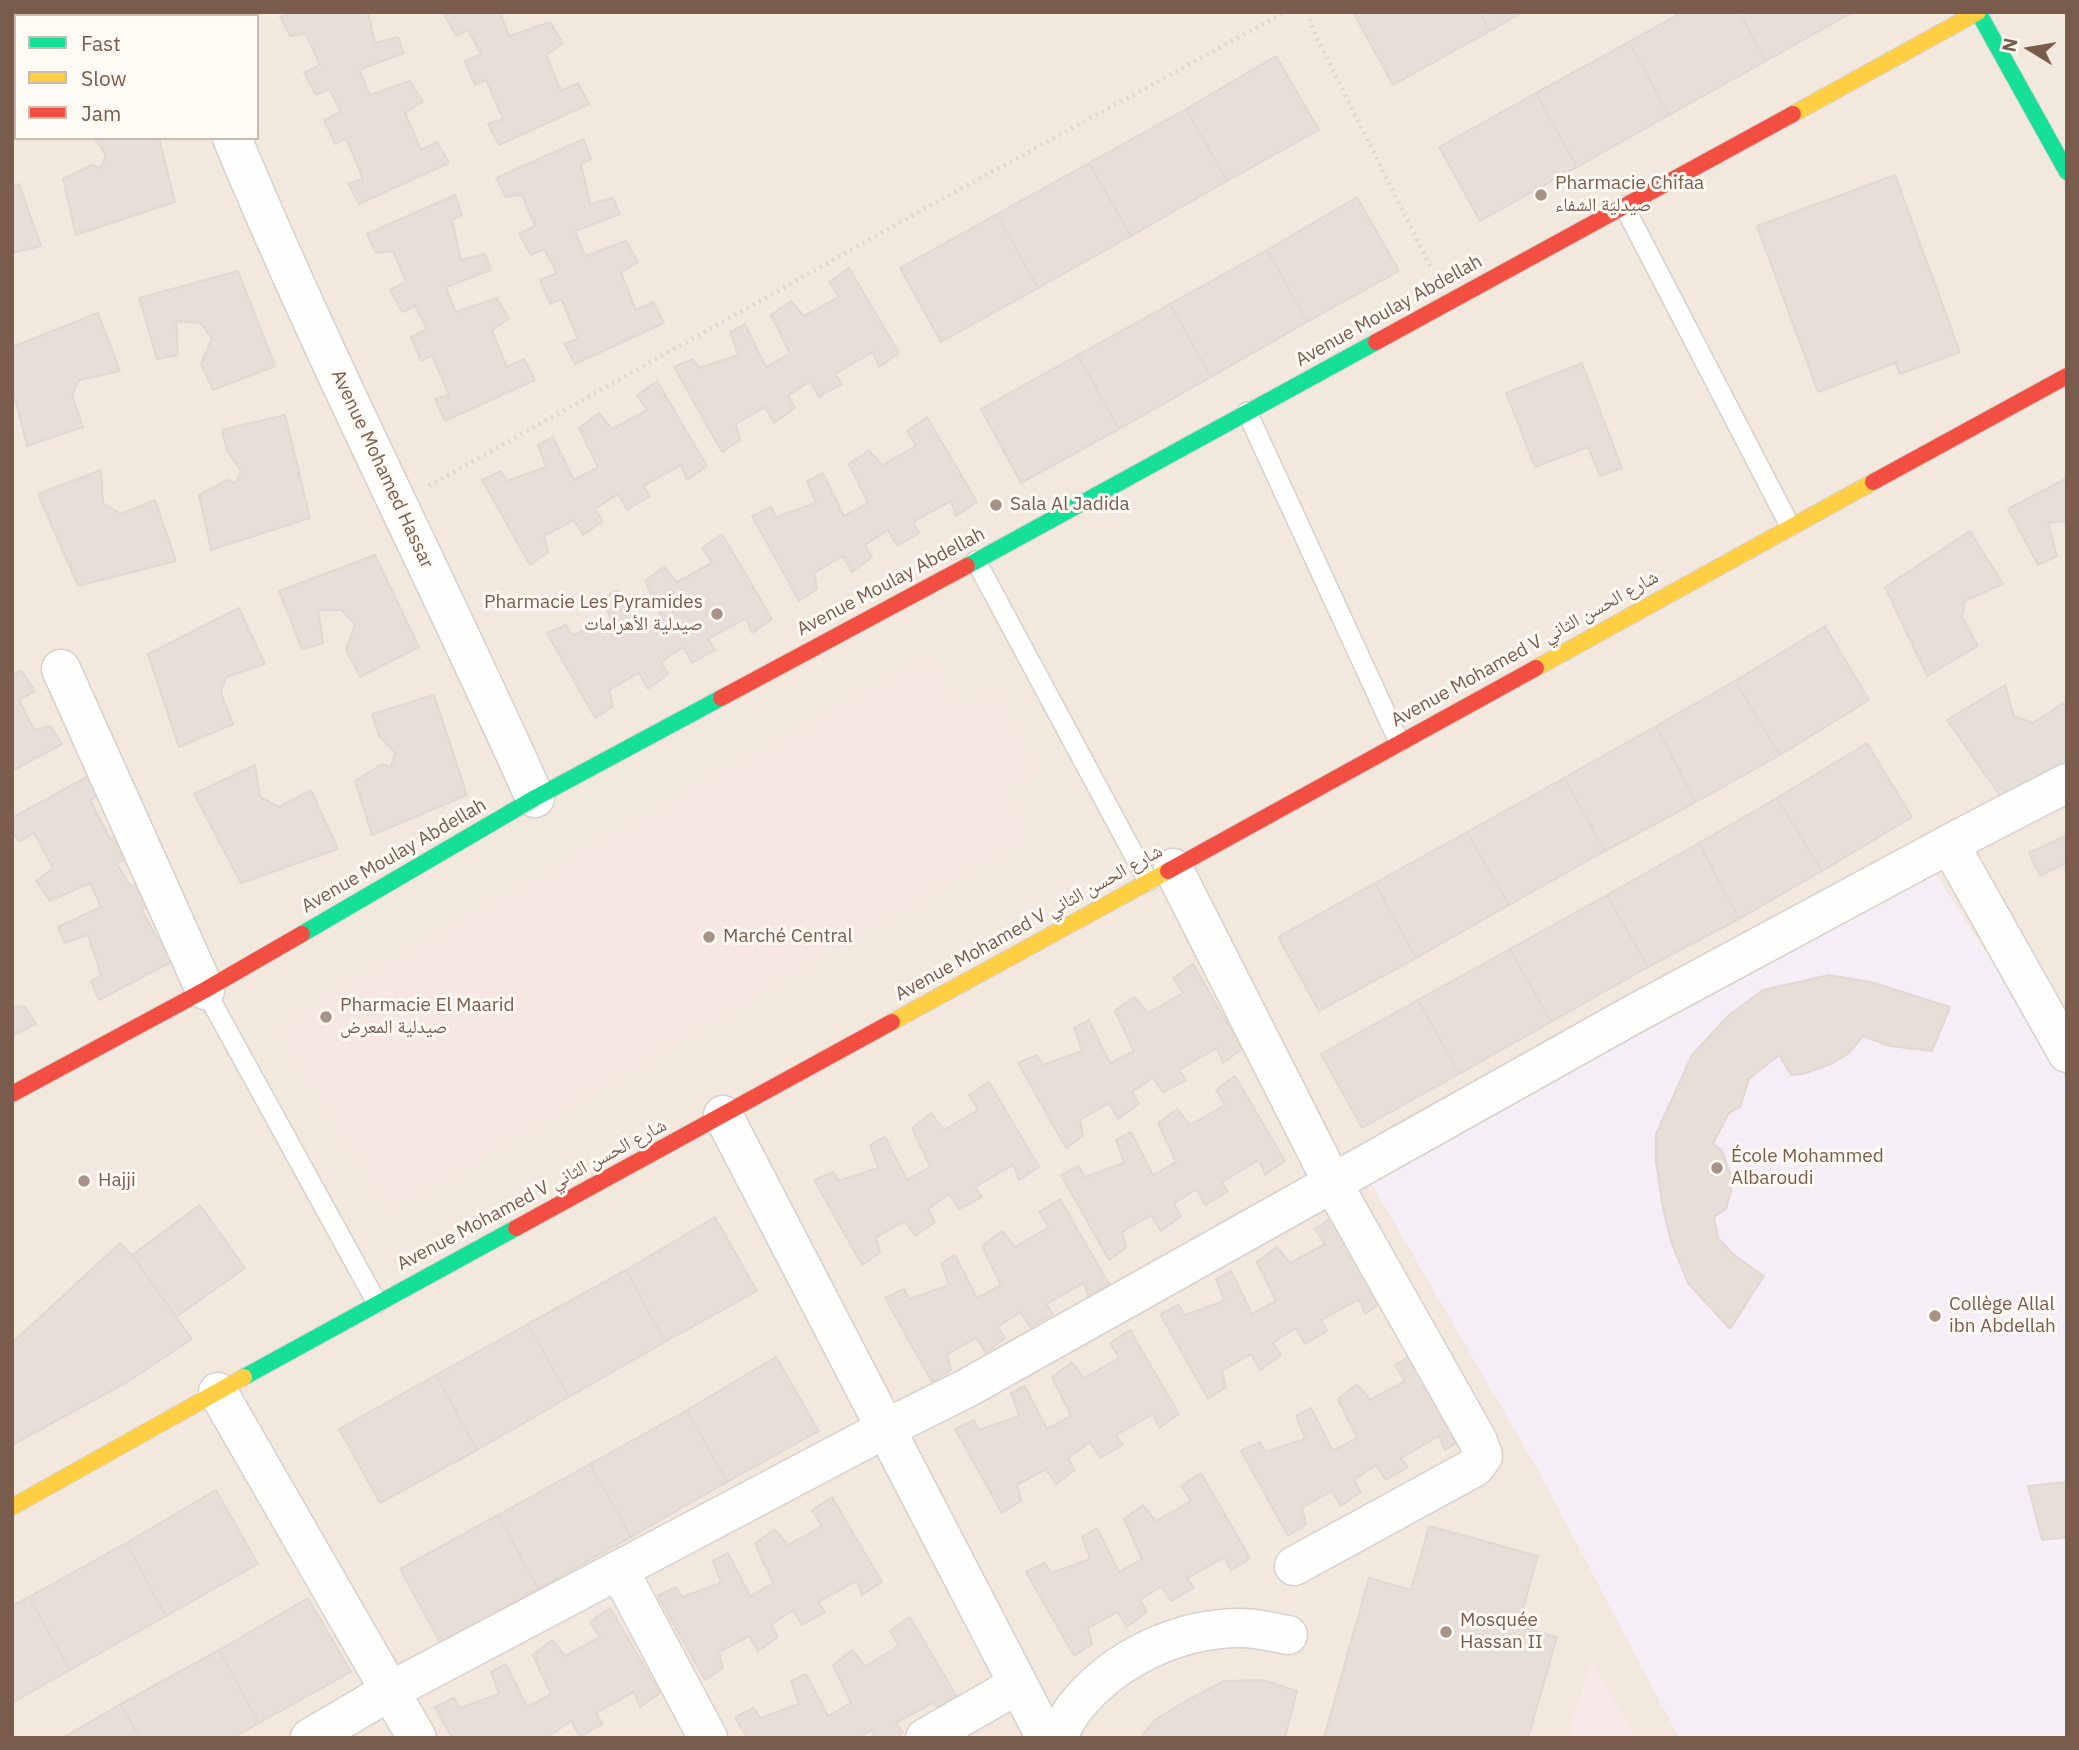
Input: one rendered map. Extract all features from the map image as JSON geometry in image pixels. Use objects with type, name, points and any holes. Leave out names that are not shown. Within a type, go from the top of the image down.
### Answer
[{"type":"street","name":"Avenue Moulay Abdellah","points":[[12,1094],[205,990],[535,797],[976,561],[1978,12]]},
{"type":"street","points":[[1978,12],[2067,172]]},
{"type":"street","name":"Avenue Mohamed Hassar","points":[[233,140],[278,249],[462,636],[535,797]]},
{"type":"street","name":"Avenue Mohamed V شارع الحسن الثاني","points":[[12,1507],[377,1303],[2067,376]]},
{"type":"street","points":[[61,669],[205,990]]},
{"type":"street","points":[[310,1738],[390,1691],[979,1382],[1634,1014],[2067,783]]},
{"type":"street","points":[[1950,845],[2067,1053]]},
{"type":"street","points":[[1160,874],[1478,1441],[1483,1456],[1475,1467],[1294,1566]]},
{"type":"street","points":[[723,1115],[1046,1738]]},
{"type":"street","points":[[218,1392],[417,1738]]},
{"type":"street","points":[[619,1570],[708,1738]]},
{"type":"street","points":[[1056,1738],[1076,1706],[1110,1673],[1150,1648],[1195,1633],[1241,1628],[1288,1634]]},
{"type":"street","points":[[925,1738],[1017,1685]]},
{"type":"lane","points":[[1625,206],[1790,526]]},
{"type":"lane","points":[[1247,412],[1399,742]]},
{"type":"lane","points":[[976,561],[1160,874]]},
{"type":"lane","points":[[205,990],[377,1303]]},
{"type":"path","points":[[398,503],[933,204],[1285,12]]},
{"type":"path","points":[[1308,12],[1315,34],[1448,302]]},
{"type":"shaded area","points":[[12,12],[2067,12],[2067,1738],[12,1738]]},
{"type":"shaded area","name":"Marché Central","points":[[929,657],[962,708],[993,692],[1037,768],[1005,790],[1030,834],[389,1211],[277,1026]]},
{"type":"shaded area","points":[[1932,868],[2067,1080],[2067,1738],[1679,1738],[1538,1470],[1366,1174]]},
{"type":"shaded area","points":[[1591,1661],[1636,1738],[1568,1738]]},
{"type":"building","points":[[68,12],[125,14],[70,14]]},
{"type":"building","points":[[291,12],[368,12],[375,43],[398,37],[404,53],[359,70],[370,95],[410,81],[423,102],[405,113],[421,150],[437,142],[449,163],[359,204],[348,183],[363,179],[346,138],[335,144],[324,120],[341,112],[329,89],[316,95],[304,73],[320,65],[306,34],[290,36],[280,17]]},
{"type":"building","points":[[500,12],[509,36],[550,22],[563,43],[546,55],[561,91],[578,83],[589,104],[499,145],[488,124],[503,119],[486,80],[475,85],[465,61],[481,54],[468,30],[456,36],[444,14]]},
{"type":"building","points":[[1353,12],[1480,12],[1490,31],[1393,85]]},
{"type":"building","points":[[1480,12],[1523,12],[1490,31]]},
{"type":"building","points":[[1682,12],[1739,12],[1766,61],[1669,115],[1629,42]]},
{"type":"building","points":[[1739,12],[1853,12],[1766,61]]},
{"type":"building","points":[[1629,42],[1669,115],[1577,167],[1536,93]]},
{"type":"building","points":[[1276,56],[1319,130],[1227,181],[1186,109]]},
{"type":"building","points":[[1536,93],[1577,167],[1480,221],[1439,147]]},
{"type":"building","points":[[1186,109],[1227,181],[1131,236],[1089,163]]},
{"type":"building","points":[[584,139],[591,159],[581,164],[590,204],[613,198],[620,214],[575,231],[585,256],[626,241],[638,262],[621,273],[636,310],[653,302],[664,323],[575,364],[564,343],[578,339],[561,299],[550,304],[540,280],[557,273],[544,249],[531,255],[519,234],[535,226],[522,195],[506,197],[496,178]]},
{"type":"building","points":[[95,140],[160,140],[175,202],[76,235],[63,179],[92,165],[101,168],[106,155]]},
{"type":"building","points":[[1089,163],[1131,236],[1038,288],[997,214]]},
{"type":"building","points":[[1895,175],[1960,352],[1900,374],[1895,363],[1818,392],[1757,226]]},
{"type":"building","points":[[19,184],[41,246],[12,253],[12,187]]},
{"type":"building","points":[[455,195],[462,215],[452,220],[461,260],[485,254],[491,270],[446,287],[456,312],[497,298],[509,319],[492,330],[507,367],[524,359],[535,380],[445,421],[435,399],[449,395],[432,355],[421,361],[411,337],[427,329],[415,306],[402,312],[390,290],[406,282],[393,251],[376,253],[367,234]]},
{"type":"building","points":[[1357,197],[1399,271],[1307,322],[1267,250]]},
{"type":"building","points":[[997,214],[1038,288],[941,342],[900,268]]},
{"type":"building","points":[[1267,250],[1307,322],[1211,377],[1170,304]]},
{"type":"building","points":[[849,268],[899,353],[879,367],[873,352],[835,374],[842,384],[819,397],[810,381],[788,396],[795,408],[774,423],[765,407],[736,424],[740,440],[722,452],[674,367],[693,359],[699,368],[738,355],[730,332],[745,324],[766,367],[790,354],[771,315],[791,301],[804,316],[839,297],[829,282]]},
{"type":"building","points":[[238,271],[275,366],[213,390],[201,364],[212,338],[200,323],[176,321],[178,355],[157,359],[139,298]]},
{"type":"building","points":[[1170,304],[1211,377],[1119,429],[1078,355]]},
{"type":"building","points":[[98,313],[120,371],[79,380],[72,395],[83,427],[27,446],[12,387],[12,347]]},
{"type":"building","points":[[1078,355],[1119,429],[1021,483],[981,409]]},
{"type":"building","points":[[1582,363],[1622,468],[1600,476],[1588,447],[1535,467],[1506,393]]},
{"type":"building","points":[[657,381],[707,466],[687,480],[681,465],[643,486],[650,496],[627,510],[618,494],[595,509],[603,521],[583,535],[574,520],[544,536],[548,552],[530,565],[482,480],[501,471],[507,481],[546,467],[538,445],[553,437],[574,480],[598,467],[579,428],[599,413],[612,429],[647,410],[637,395]]},
{"type":"building","points":[[285,415],[310,518],[211,550],[199,495],[227,480],[236,483],[241,471],[227,451],[222,430]]},
{"type":"building","points":[[927,417],[977,502],[956,516],[951,501],[913,522],[919,533],[897,546],[888,530],[865,545],[872,557],[852,572],[843,556],[814,573],[817,589],[799,601],[752,516],[771,507],[776,517],[816,503],[807,481],[823,473],[844,516],[868,503],[849,464],[869,450],[882,465],[916,446],[907,431]]},
{"type":"building","points":[[101,470],[103,503],[121,514],[155,500],[176,561],[78,586],[38,494]]},
{"type":"building","points":[[2067,478],[2067,521],[2048,523],[2057,556],[2038,565],[2008,509]]},
{"type":"building","points":[[1970,531],[2003,584],[1965,601],[1962,617],[1978,646],[1927,676],[1885,587]]},
{"type":"building","points":[[722,534],[772,619],[752,633],[746,618],[708,639],[715,650],[692,663],[683,647],[661,662],[668,674],[648,689],[639,673],[609,690],[613,706],[595,718],[547,633],[566,625],[572,635],[611,621],[603,598],[618,590],[639,633],[663,620],[645,581],[664,567],[677,582],[712,563],[702,548]]},
{"type":"building","points":[[375,555],[419,647],[360,677],[346,650],[355,624],[341,610],[318,610],[323,643],[302,649],[279,591]]},
{"type":"building","points":[[239,608],[265,664],[226,677],[221,693],[233,724],[179,747],[148,654]]},
{"type":"building","points":[[1825,626],[1869,700],[1780,755],[1735,681]]},
{"type":"building","points":[[21,670],[35,691],[19,700],[34,730],[50,726],[62,744],[12,771],[12,675]]},
{"type":"building","points":[[1735,681],[1780,755],[1696,802],[1656,726]]},
{"type":"building","points":[[2005,685],[2014,716],[2033,723],[2063,703],[2067,709],[2067,773],[2005,803],[1947,720]]},
{"type":"building","points":[[434,695],[467,795],[372,835],[355,781],[382,764],[391,767],[395,753],[379,736],[372,714]]},
{"type":"building","points":[[1656,726],[1696,802],[1605,851],[1564,778]]},
{"type":"building","points":[[1867,743],[1912,817],[1822,871],[1777,798]]},
{"type":"building","points":[[255,765],[260,797],[279,807],[311,790],[338,849],[241,883],[194,794]]},
{"type":"building","points":[[92,774],[105,794],[90,800],[110,839],[121,832],[133,855],[117,864],[131,887],[143,880],[157,900],[142,910],[157,939],[173,936],[184,955],[99,1000],[91,981],[101,975],[88,935],[65,943],[58,927],[101,907],[90,883],[50,901],[36,881],[53,868],[34,833],[19,842],[12,831],[12,818]]},
{"type":"building","points":[[1564,778],[1605,851],[1509,905],[1467,832]]},
{"type":"building","points":[[1777,798],[1822,871],[1739,919],[1699,843]]},
{"type":"building","points":[[1467,832],[1509,905],[1416,958],[1375,883]]},
{"type":"building","points":[[2067,835],[2067,866],[2066,863],[2040,876],[2029,853]]},
{"type":"building","points":[[1699,843],[1739,919],[1648,967],[1607,895]]},
{"type":"building","points":[[1375,883],[1416,958],[1319,1011],[1278,937]]},
{"type":"building","points":[[1607,895],[1648,967],[1551,1022],[1510,949]]},
{"type":"building","points":[[1510,949],[1551,1022],[1459,1074],[1418,1000]]},
{"type":"building","points":[[1193,964],[1242,1049],[1223,1063],[1217,1048],[1179,1070],[1186,1080],[1163,1093],[1153,1078],[1132,1092],[1139,1104],[1118,1119],[1109,1103],[1080,1120],[1083,1136],[1066,1148],[1018,1063],[1037,1055],[1043,1065],[1082,1051],[1074,1028],[1089,1020],[1110,1063],[1134,1051],[1115,1011],[1134,997],[1148,1013],[1183,993],[1173,978]]},
{"type":"building","points":[[1829,975],[1871,982],[1950,1007],[1932,1051],[1890,1046],[1863,1036],[1849,1053],[1831,1064],[1803,1074],[1791,1075],[1779,1055],[1749,1079],[1740,1107],[1729,1113],[1713,1144],[1722,1150],[1731,1177],[1731,1191],[1726,1209],[1714,1217],[1718,1238],[1734,1255],[1764,1276],[1730,1329],[1688,1283],[1671,1241],[1656,1161],[1656,1134],[1692,1055],[1729,1015],[1763,990]]},
{"type":"building","points":[[1418,1000],[1459,1074],[1362,1128],[1321,1054]]},
{"type":"building","points":[[25,1006],[36,1024],[12,1036],[12,1008]]},
{"type":"building","points":[[1235,1076],[1285,1161],[1265,1175],[1259,1160],[1222,1182],[1228,1192],[1205,1205],[1196,1189],[1174,1204],[1181,1216],[1161,1231],[1151,1215],[1122,1232],[1126,1248],[1109,1260],[1061,1175],[1079,1166],[1085,1177],[1124,1163],[1116,1140],[1131,1132],[1153,1175],[1176,1162],[1158,1123],[1177,1109],[1190,1125],[1225,1105],[1216,1090]]},
{"type":"building","points":[[989,1082],[1039,1167],[1019,1180],[1013,1165],[975,1187],[982,1197],[959,1209],[949,1194],[928,1209],[935,1222],[915,1236],[905,1221],[876,1237],[880,1253],[862,1265],[814,1180],[833,1172],[839,1181],[878,1168],[870,1145],[885,1137],[907,1180],[930,1167],[912,1128],[931,1113],[944,1130],[978,1110],[969,1095]]},
{"type":"building","points":[[1060,1199],[1109,1284],[1089,1297],[1084,1283],[1046,1304],[1053,1314],[1030,1327],[1020,1312],[998,1327],[1005,1338],[986,1353],[976,1338],[947,1354],[951,1370],[932,1382],[885,1298],[904,1289],[910,1299],[949,1285],[941,1263],[955,1255],[977,1298],[1001,1285],[982,1246],[1002,1231],[1015,1247],[1049,1227],[1039,1212]]},
{"type":"building","points":[[200,1205],[245,1268],[176,1317],[132,1255]]},
{"type":"building","points":[[1335,1215],[1385,1300],[1365,1314],[1359,1299],[1321,1320],[1327,1331],[1305,1344],[1296,1328],[1273,1343],[1281,1355],[1260,1370],[1251,1354],[1222,1371],[1226,1387],[1208,1399],[1160,1314],[1179,1305],[1185,1315],[1224,1301],[1216,1279],[1231,1271],[1252,1314],[1276,1301],[1257,1262],[1277,1247],[1290,1263],[1325,1244],[1315,1229]]},
{"type":"building","points":[[715,1217],[757,1291],[665,1342],[626,1270]]},
{"type":"building","points":[[120,1243],[132,1255],[192,1339],[129,1381],[12,1445],[12,1343]]},
{"type":"building","points":[[626,1270],[665,1342],[569,1397],[528,1324]]},
{"type":"building","points":[[528,1324],[569,1397],[477,1450],[436,1375]]},
{"type":"building","points":[[1130,1330],[1179,1414],[1159,1428],[1153,1414],[1116,1435],[1123,1445],[1100,1458],[1090,1442],[1068,1458],[1075,1470],[1056,1484],[1046,1469],[1017,1485],[1021,1501],[1002,1513],[955,1429],[974,1420],[979,1430],[1019,1416],[1011,1393],[1025,1386],[1047,1429],[1071,1416],[1052,1377],[1072,1362],[1084,1378],[1119,1358],[1110,1343]]},
{"type":"building","points":[[1416,1352],[1465,1437],[1445,1450],[1439,1436],[1401,1458],[1408,1467],[1386,1480],[1376,1465],[1354,1480],[1361,1492],[1341,1506],[1332,1491],[1302,1508],[1306,1524],[1288,1536],[1241,1451],[1260,1442],[1265,1452],[1305,1439],[1296,1416],[1311,1408],[1333,1451],[1357,1438],[1338,1399],[1357,1384],[1370,1400],[1405,1381],[1395,1365]]},
{"type":"building","points":[[776,1357],[819,1431],[727,1482],[687,1410]]},
{"type":"building","points":[[436,1375],[477,1450],[380,1503],[339,1429]]},
{"type":"building","points":[[687,1410],[727,1482],[631,1537],[590,1464]]},
{"type":"building","points":[[590,1464],[631,1537],[538,1589],[498,1515]]},
{"type":"building","points":[[1201,1473],[1250,1558],[1231,1571],[1225,1557],[1187,1578],[1194,1588],[1171,1601],[1162,1586],[1140,1600],[1147,1612],[1127,1627],[1117,1612],[1088,1628],[1092,1644],[1074,1656],[1026,1572],[1045,1563],[1051,1573],[1090,1559],[1082,1537],[1097,1528],[1119,1572],[1142,1559],[1124,1519],[1143,1505],[1156,1521],[1191,1501],[1181,1486]]},
{"type":"building","points":[[2067,1482],[2067,1537],[2042,1540],[2028,1486]]},
{"type":"building","points":[[216,1490],[258,1564],[166,1616],[126,1543]]},
{"type":"building","points":[[832,1497],[882,1582],[862,1595],[857,1581],[818,1602],[825,1612],[802,1625],[793,1610],[771,1625],[778,1637],[758,1651],[749,1636],[719,1652],[723,1668],[705,1680],[658,1596],[676,1587],[682,1597],[721,1583],[713,1561],[728,1553],[750,1596],[773,1583],[755,1544],[774,1529],[788,1545],[822,1526],[812,1510]]},
{"type":"building","points":[[498,1515],[538,1589],[441,1644],[400,1569]]},
{"type":"building","name":"Mosquée Hassan II","points":[[1429,1526],[1538,1556],[1518,1626],[1557,1637],[1528,1738],[1324,1738],[1369,1578],[1411,1590]]},
{"type":"building","points":[[126,1543],[166,1616],[70,1670],[29,1597]]},
{"type":"building","points":[[29,1597],[70,1670],[12,1703],[12,1606]]},
{"type":"building","points":[[308,1598],[351,1672],[259,1723],[219,1650]]},
{"type":"building","points":[[610,1608],[660,1693],[640,1707],[634,1692],[596,1713],[603,1724],[580,1737],[571,1721],[549,1736],[550,1738],[452,1738],[435,1707],[454,1698],[460,1708],[499,1694],[491,1672],[506,1664],[527,1707],[551,1694],[533,1655],[552,1640],[565,1656],[600,1637],[590,1622]]},
{"type":"building","points":[[910,1617],[960,1702],[940,1716],[934,1702],[896,1723],[903,1733],[894,1738],[875,1738],[871,1730],[860,1738],[747,1738],[735,1717],[754,1708],[760,1718],[799,1704],[791,1681],[806,1674],[828,1716],[851,1703],[833,1665],[852,1650],[865,1666],[899,1646],[890,1631]]},
{"type":"building","points":[[219,1650],[259,1723],[233,1738],[140,1738],[121,1704]]},
{"type":"building","points":[[1263,1680],[1297,1691],[1285,1738],[1140,1738],[1155,1720],[1224,1681]]},
{"type":"building","points":[[121,1704],[140,1738],[62,1738]]},
{"type":"traffic: fast","points":[[1978,12],[2067,172]]},
{"type":"traffic: fast","points":[[967,566],[1376,342]]},
{"type":"traffic: fast","points":[[302,934],[535,798],[721,698]]},
{"type":"traffic: fast","points":[[244,1377],[516,1228]]},
{"type":"traffic: slow","points":[[1793,114],[1978,12]]},
{"type":"traffic: slow","points":[[1536,668],[1873,482]]},
{"type":"traffic: slow","points":[[892,1022],[1168,871]]},
{"type":"traffic: slow","points":[[12,1507],[244,1377]]},
{"type":"traffic: jam","points":[[1376,342],[1793,114]]},
{"type":"traffic: jam","points":[[1873,482],[2067,376]]},
{"type":"traffic: jam","points":[[721,698],[967,566]]},
{"type":"traffic: jam","points":[[1168,871],[1536,668]]},
{"type":"traffic: jam","points":[[12,1094],[205,990],[302,934]]},
{"type":"traffic: jam","points":[[516,1228],[892,1022]]},
{"type":"place","name":"Pharmacie Chifaa صيدلية الشفاء","points":[[1541,195]]},
{"type":"place","name":"Sala Al Jadida","points":[[996,505]]},
{"type":"place","name":"Pharmacie Les Pyramides صيدلية الأهرامات","points":[[717,614]]},
{"type":"place","name":"Marché Central","points":[[709,937]]},
{"type":"place","name":"Pharmacie El Maarid صيدلية المعرض","points":[[326,1017]]},
{"type":"place","name":"École Mohammed Albaroudi","points":[[1717,1168]]},
{"type":"place","name":"Hajji","points":[[84,1181]]},
{"type":"place","name":"Collège Allal ibn Abdellah","points":[[1935,1316]]},
{"type":"place","name":"Mosquée Hassan II","points":[[1446,1632]]}]
